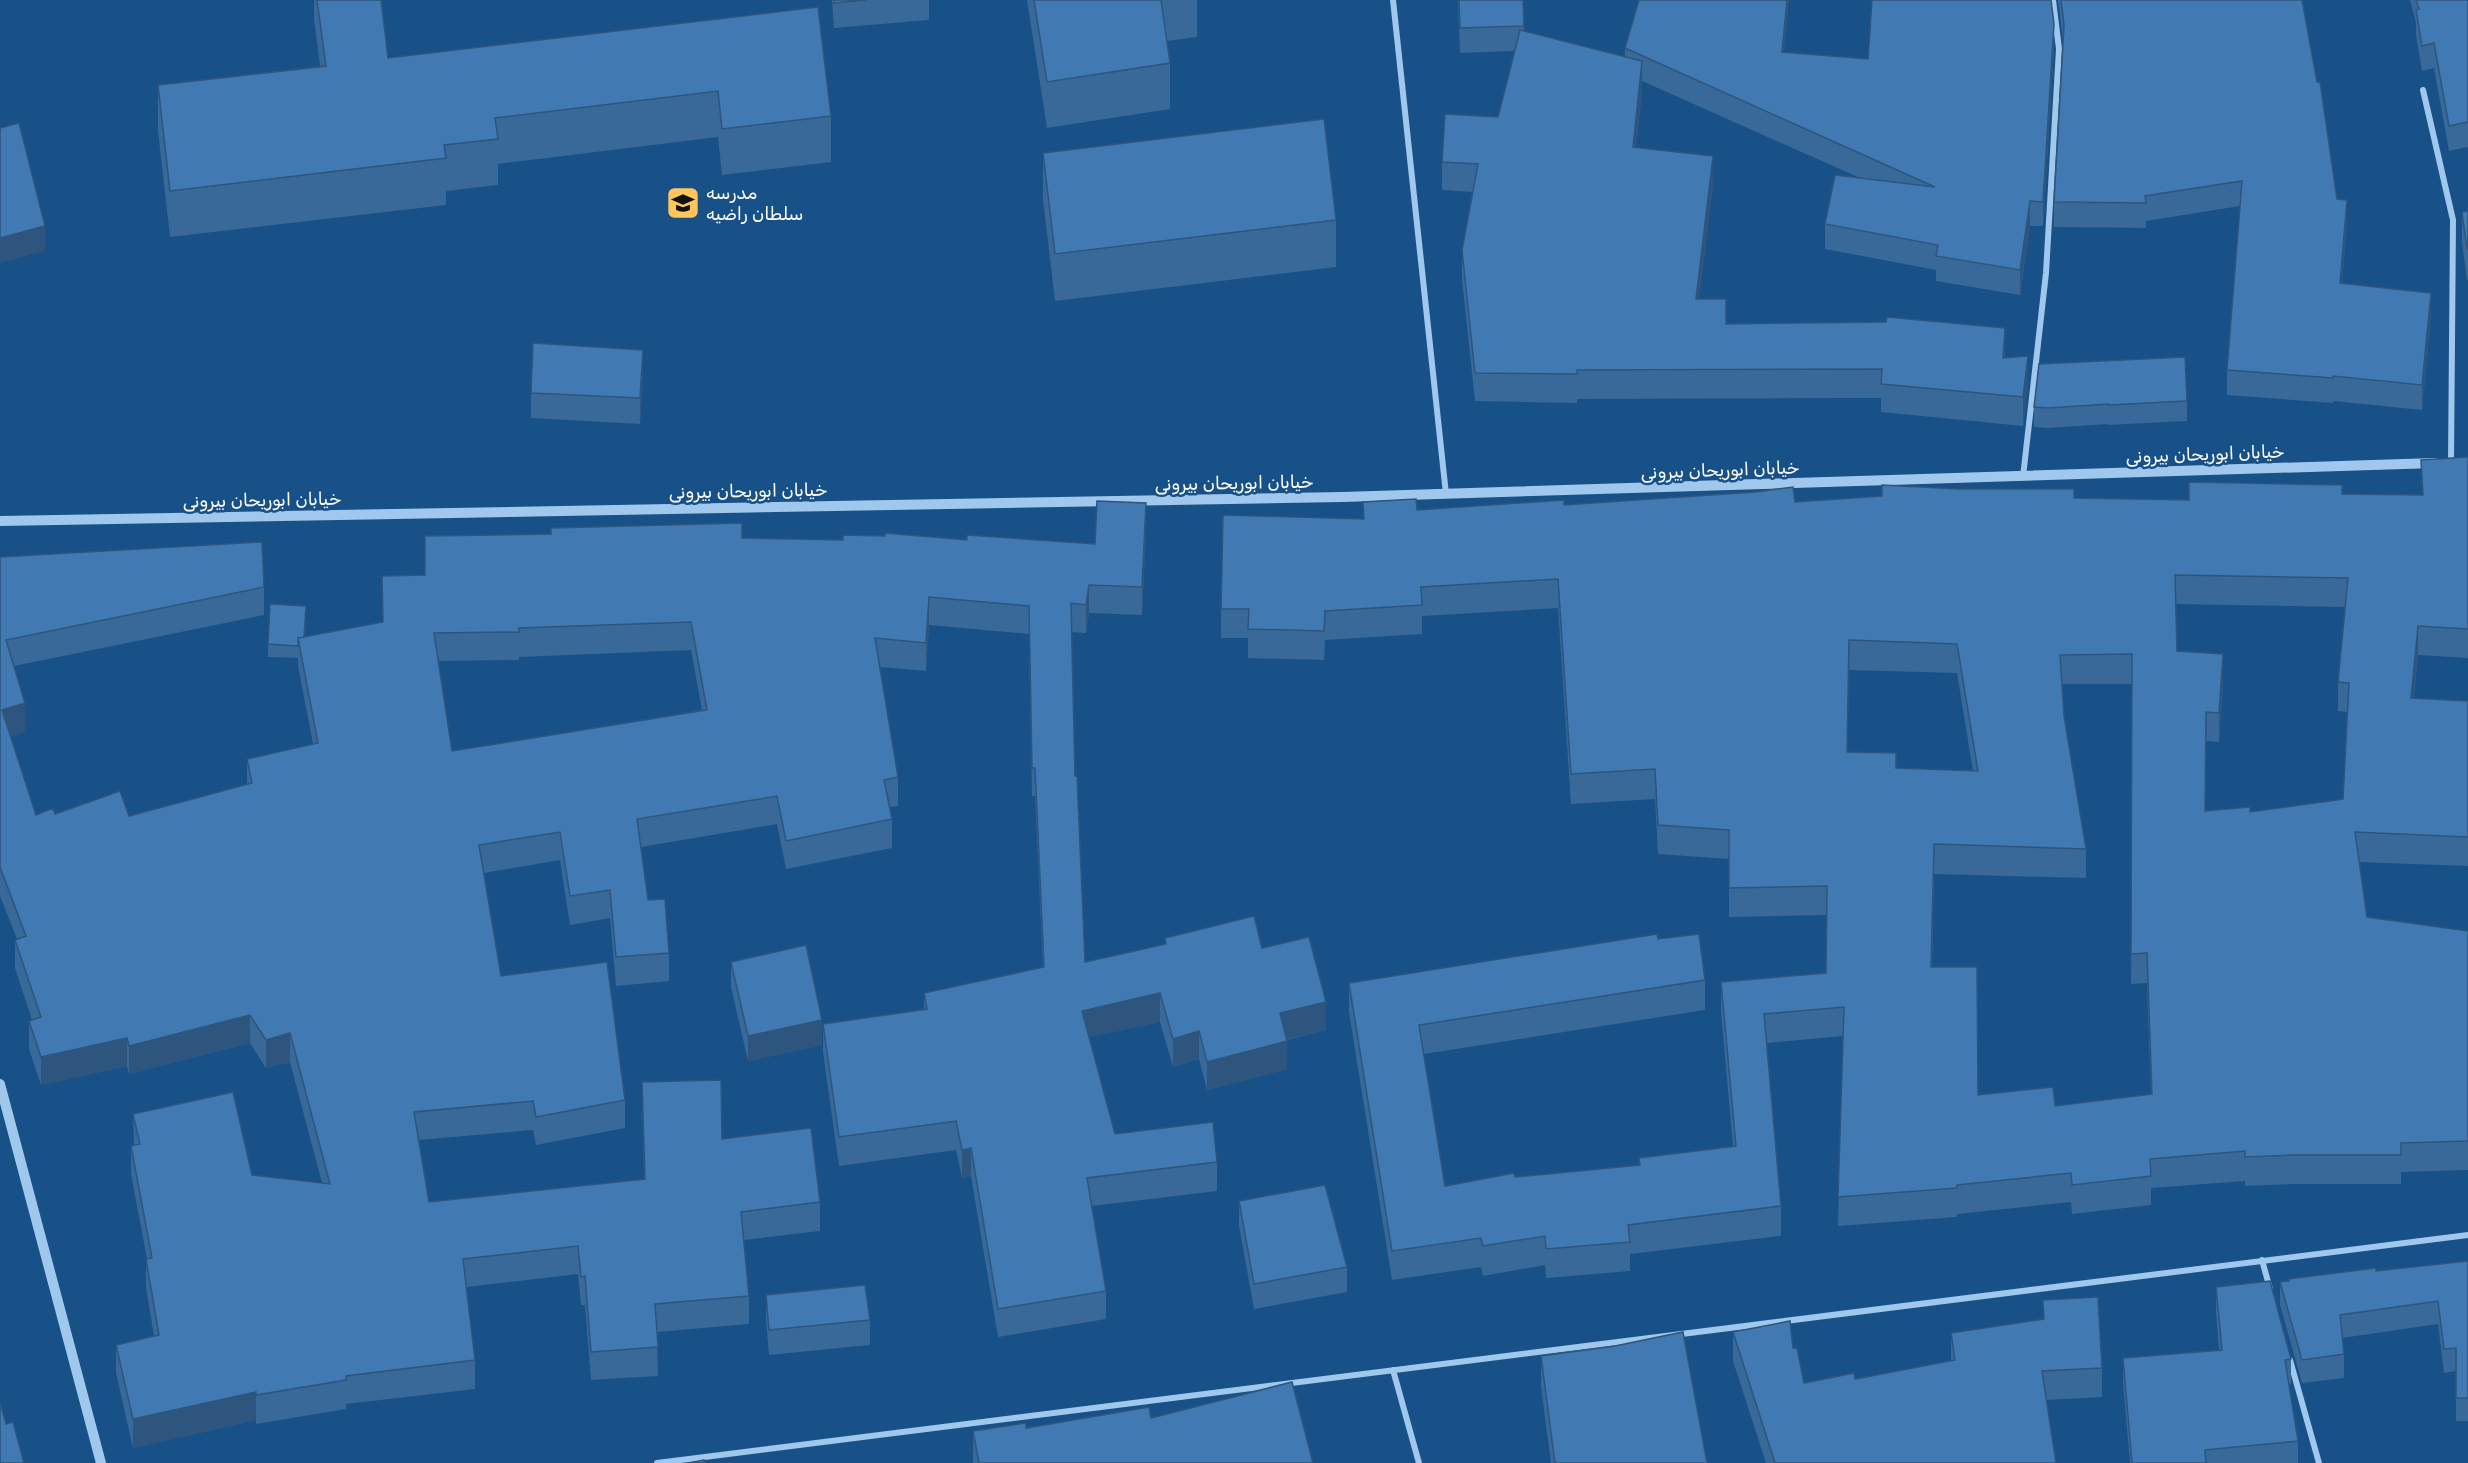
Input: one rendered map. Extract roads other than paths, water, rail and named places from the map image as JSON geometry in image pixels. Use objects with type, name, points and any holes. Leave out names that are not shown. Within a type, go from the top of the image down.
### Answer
[{"type":"street","points":[[1393,0],[1446,494]]},
{"type":"street","points":[[2022,477],[2047,261],[2059,49],[2053,0]]},
{"type":"street","points":[[2423,90],[2454,220],[2456,462]]},
{"type":"street","name":"خیابان ابوریحان بیرونی","points":[[0,521],[1446,494],[2456,462]]},
{"type":"street","points":[[0,1084],[101,1463]]},
{"type":"street","points":[[657,1463],[2468,1235]]},
{"type":"street","points":[[2262,1260],[2271,1294]]},
{"type":"street","points":[[2287,1350],[2319,1463]]},
{"type":"street","points":[[1393,1370],[1419,1463]]},
{"type":"place","name":"مدرسه سلطان راضیه","points":[[683,203]]}]
